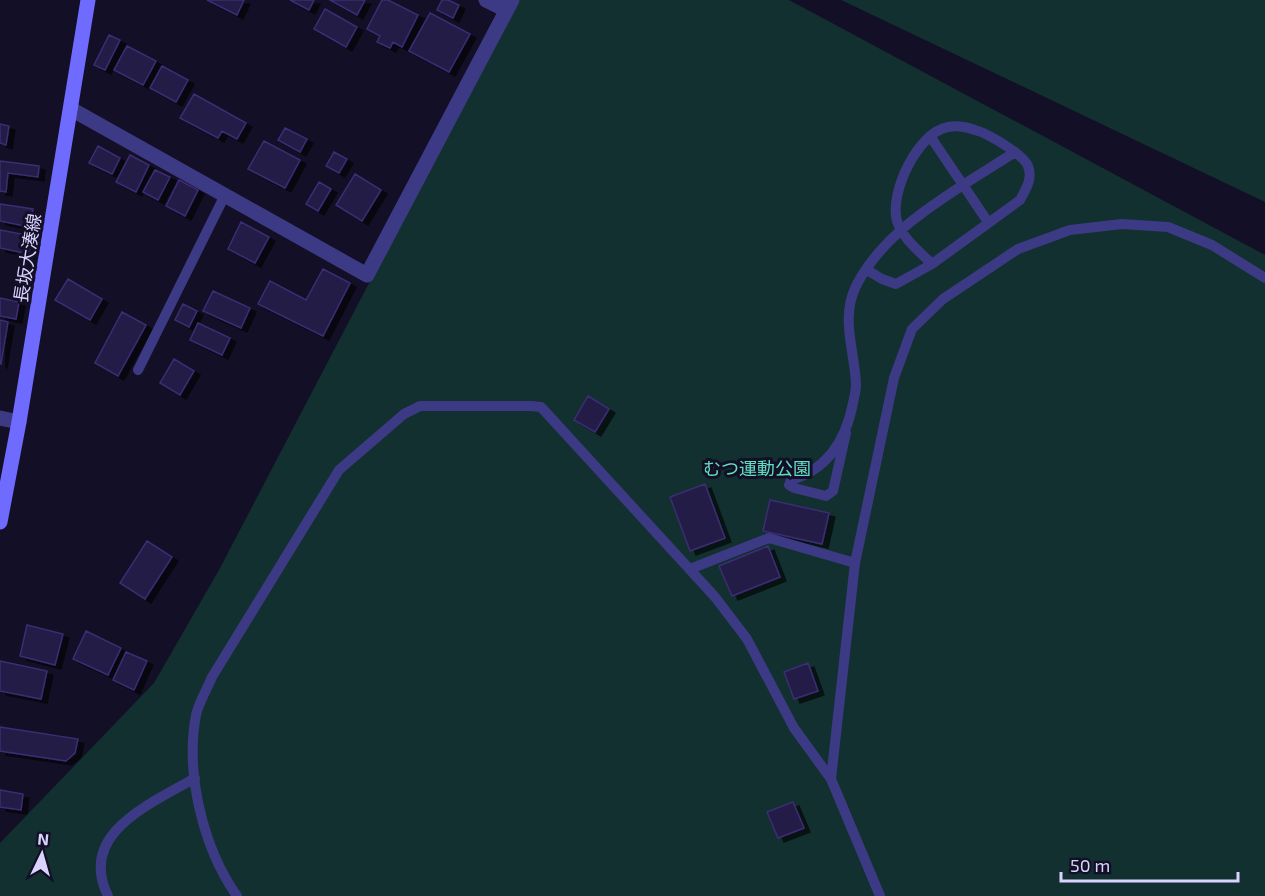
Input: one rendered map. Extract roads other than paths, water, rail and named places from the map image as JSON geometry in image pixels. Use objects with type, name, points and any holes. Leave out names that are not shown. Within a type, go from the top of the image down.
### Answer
[{"type":"main road","name":"長坂大湊線","points":[[0,522],[19,422],[88,0]]},
{"type":"street","points":[[71,108],[367,275],[509,5],[486,0]]},
{"type":"street","points":[[0,418],[19,422]]},
{"type":"lane","points":[[867,270],[896,284],[932,264],[1020,200],[1030,177],[1028,164],[1014,152],[978,130],[949,126],[930,135],[914,157],[896,192],[896,218],[900,229],[932,264]]},
{"type":"lane","points":[[930,135],[988,222]]},
{"type":"lane","points":[[846,433],[818,467],[792,480],[789,484],[794,488],[826,496],[833,491],[846,433],[856,386],[848,328],[848,309],[856,286],[900,229],[1014,152]]},
{"type":"lane","points":[[138,370],[225,195]]},
{"type":"lane","points":[[831,779],[855,563],[894,378],[912,329],[943,299],[1018,249],[1070,230],[1122,224],[1168,227],[1212,245],[1265,278]]},
{"type":"lane","points":[[237,896],[212,852],[198,802],[192,752],[196,714],[212,677],[339,470],[404,414],[420,406],[531,406],[541,407],[715,597],[747,639],[794,728],[831,779],[880,896]]},
{"type":"lane","points":[[690,569],[769,538],[855,563]]},
{"type":"lane","points":[[108,896],[100,881],[100,858],[111,835],[140,810],[195,778]]},
{"type":"park label","name":"むつ運動公園","points":[[757,468]]}]
